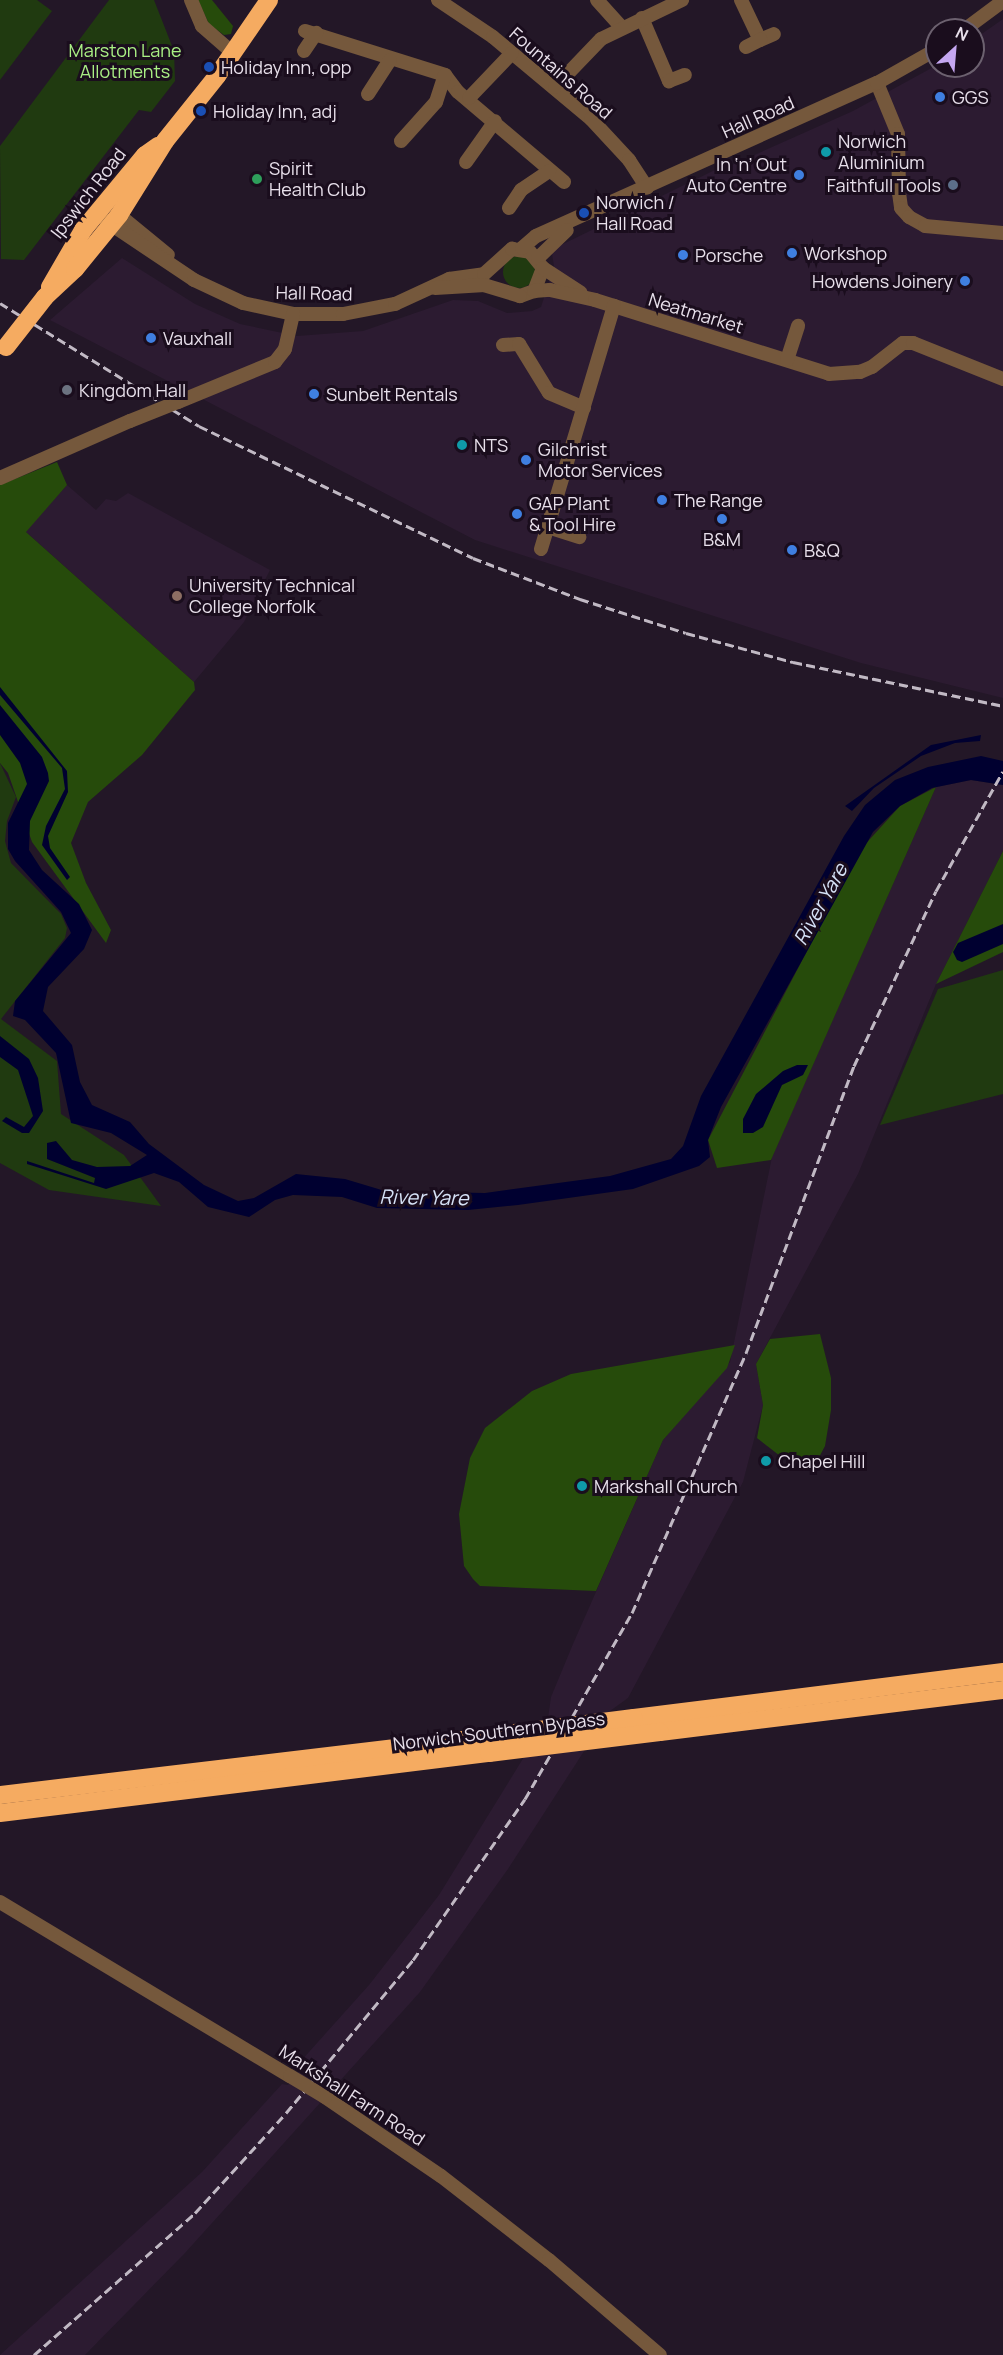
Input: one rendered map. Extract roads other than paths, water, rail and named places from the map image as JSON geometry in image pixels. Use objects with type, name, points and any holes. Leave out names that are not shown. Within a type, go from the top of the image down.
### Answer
[{"type":"highway","name":"Ipswich Road","points":[[3,351],[45,297],[75,269],[109,216],[233,53],[269,0]]},
{"type":"highway","name":"Ipswich Road","points":[[45,297],[54,279],[109,216]]},
{"type":"highway","name":"Norwich Southern Bypass","points":[[0,1795],[1003,1672]]},
{"type":"highway","name":"Norwich Southern Bypass","points":[[0,1812],[1003,1690]]},
{"type":"street","points":[[191,0],[202,26],[233,53]]},
{"type":"street","name":"Fountains Road","points":[[438,0],[555,87],[629,160],[647,188]]},
{"type":"street","points":[[597,0],[621,27]]},
{"type":"street","points":[[555,87],[601,39],[621,27],[682,0]]},
{"type":"street","points":[[741,0],[760,40]]},
{"type":"street","points":[[979,18],[1000,2]]},
{"type":"street","points":[[642,18],[663,84],[685,75]]},
{"type":"street","points":[[304,51],[311,32],[390,60],[445,75],[458,92],[469,98],[564,182]]},
{"type":"street","points":[[746,46],[774,34]]},
{"type":"street","points":[[469,98],[512,53]]},
{"type":"street","name":"Hall Road","points":[[109,216],[227,296],[293,314],[363,312],[435,288],[449,279],[484,274],[496,265],[506,252],[522,248],[536,236],[591,214],[878,83],[925,56]]},
{"type":"street","points":[[368,94],[390,60]]},
{"type":"street","points":[[401,141],[436,102],[445,75]]},
{"type":"street","points":[[878,83],[898,134],[899,193],[902,208],[909,217],[925,226],[1003,233]]},
{"type":"street","points":[[466,162],[495,121]]},
{"type":"street","points":[[509,208],[521,190],[549,171]]},
{"type":"street","name":"Hall Road","points":[[435,288],[486,285],[520,296],[534,291],[540,263],[553,239],[591,214]]},
{"type":"street","points":[[522,248],[540,263]]},
{"type":"street","name":"Neatmarket","points":[[540,263],[595,300]]},
{"type":"street","points":[[496,265],[495,277],[503,292]]},
{"type":"street","name":"Neatmarket","points":[[534,291],[550,290],[595,300],[829,374],[860,372],[872,368],[903,343],[913,343],[1003,378]]},
{"type":"street","points":[[541,549],[614,306]]},
{"type":"street","points":[[0,478],[130,421],[275,362],[285,349],[293,314]]},
{"type":"street","points":[[787,360],[798,326]]},
{"type":"street","points":[[503,345],[519,344],[549,393],[584,408]]},
{"type":"street","points":[[548,527],[579,537]]},
{"type":"street","name":"Markshall Farm Road","points":[[0,1902],[324,2097],[450,2183],[549,2260],[660,2355]]},
{"type":"water","points":[[0,687],[67,771],[68,792],[48,836],[50,848],[70,877],[67,880],[42,845],[46,826],[65,789],[62,768],[0,695]]},
{"type":"water","name":"River Yare","points":[[0,705],[42,757],[48,773],[49,781],[30,821],[29,850],[42,870],[79,904],[92,930],[84,949],[48,987],[43,1011],[72,1045],[80,1082],[92,1105],[130,1122],[149,1144],[204,1185],[238,1201],[254,1198],[296,1174],[345,1179],[385,1191],[485,1193],[610,1176],[671,1159],[683,1146],[701,1096],[844,836],[865,805],[895,780],[928,767],[981,756],[1003,761],[1003,785],[971,780],[932,788],[900,806],[873,832],[721,1107],[708,1140],[710,1157],[699,1166],[633,1189],[518,1205],[468,1210],[377,1208],[342,1197],[293,1195],[275,1200],[249,1217],[208,1207],[179,1182],[154,1173],[106,1189],[27,1164],[27,1161],[94,1183],[95,1178],[47,1159],[47,1143],[56,1141],[72,1160],[97,1167],[130,1166],[147,1155],[111,1133],[71,1123],[56,1053],[25,1020],[13,1016],[15,1001],[71,933],[61,912],[15,861],[8,849],[8,823],[27,784],[20,763],[0,735]]},
{"type":"water","points":[[981,735],[980,741],[955,743],[921,756],[874,788],[852,811],[845,806],[931,745]]},
{"type":"water","points":[[1003,924],[1003,944],[962,962],[957,960],[953,952],[958,943]]},
{"type":"water","points":[[0,1036],[29,1059],[38,1078],[43,1111],[29,1133],[22,1133],[2,1121],[6,1117],[24,1127],[33,1116],[18,1070],[0,1057]]},
{"type":"water","points":[[797,1065],[808,1065],[803,1075],[782,1085],[763,1127],[753,1133],[743,1133],[743,1119],[756,1094],[783,1071]]},
{"type":"railway","points":[[0,303],[199,426],[473,558],[580,599],[686,633],[793,662],[1003,706]]},
{"type":"railway","points":[[34,2355],[195,2213],[286,2113],[413,1960],[525,1799],[632,1613],[746,1353],[854,1066],[936,891],[1003,771]]},
{"type":"place","name":"Holiday Inn, opp","points":[[209,67]]},
{"type":"place","name":"GGS","points":[[940,97]]},
{"type":"place","name":"Holiday Inn, adj","points":[[201,111]]},
{"type":"place","name":"Norwich Aluminium","points":[[826,152]]},
{"type":"place","name":"In ‘n’ Out Auto Centre","points":[[799,175]]},
{"type":"place","name":"Spirit Health Club","points":[[257,179]]},
{"type":"place","name":"Faithfull Tools","points":[[953,185]]},
{"type":"place","name":"Norwich / Hall Road","points":[[584,213]]},
{"type":"place","name":"Workshop","points":[[792,253]]},
{"type":"place","name":"Porsche","points":[[683,255]]},
{"type":"place","name":"Howdens Joinery","points":[[965,281]]},
{"type":"place","name":"Vauxhall","points":[[151,338]]},
{"type":"place","name":"Kingdom Hall","points":[[67,390]]},
{"type":"place","name":"Sunbelt Rentals","points":[[314,394]]},
{"type":"place","name":"NTS","points":[[462,445]]},
{"type":"place","name":"Gilchrist Motor Services","points":[[526,460]]},
{"type":"place","name":"The Range","points":[[662,500]]},
{"type":"place","name":"GAP Plant & Tool Hire","points":[[517,514]]},
{"type":"place","name":"B&M","points":[[722,519]]},
{"type":"place","name":"B&Q","points":[[792,550]]},
{"type":"place","name":"University Technical College Norfolk","points":[[177,596]]},
{"type":"place","name":"Chapel Hill","points":[[766,1461]]},
{"type":"place","name":"Markshall Church","points":[[582,1486]]},
{"type":"park label","name":"Marston Lane Allotments","points":[[125,61]]}]
